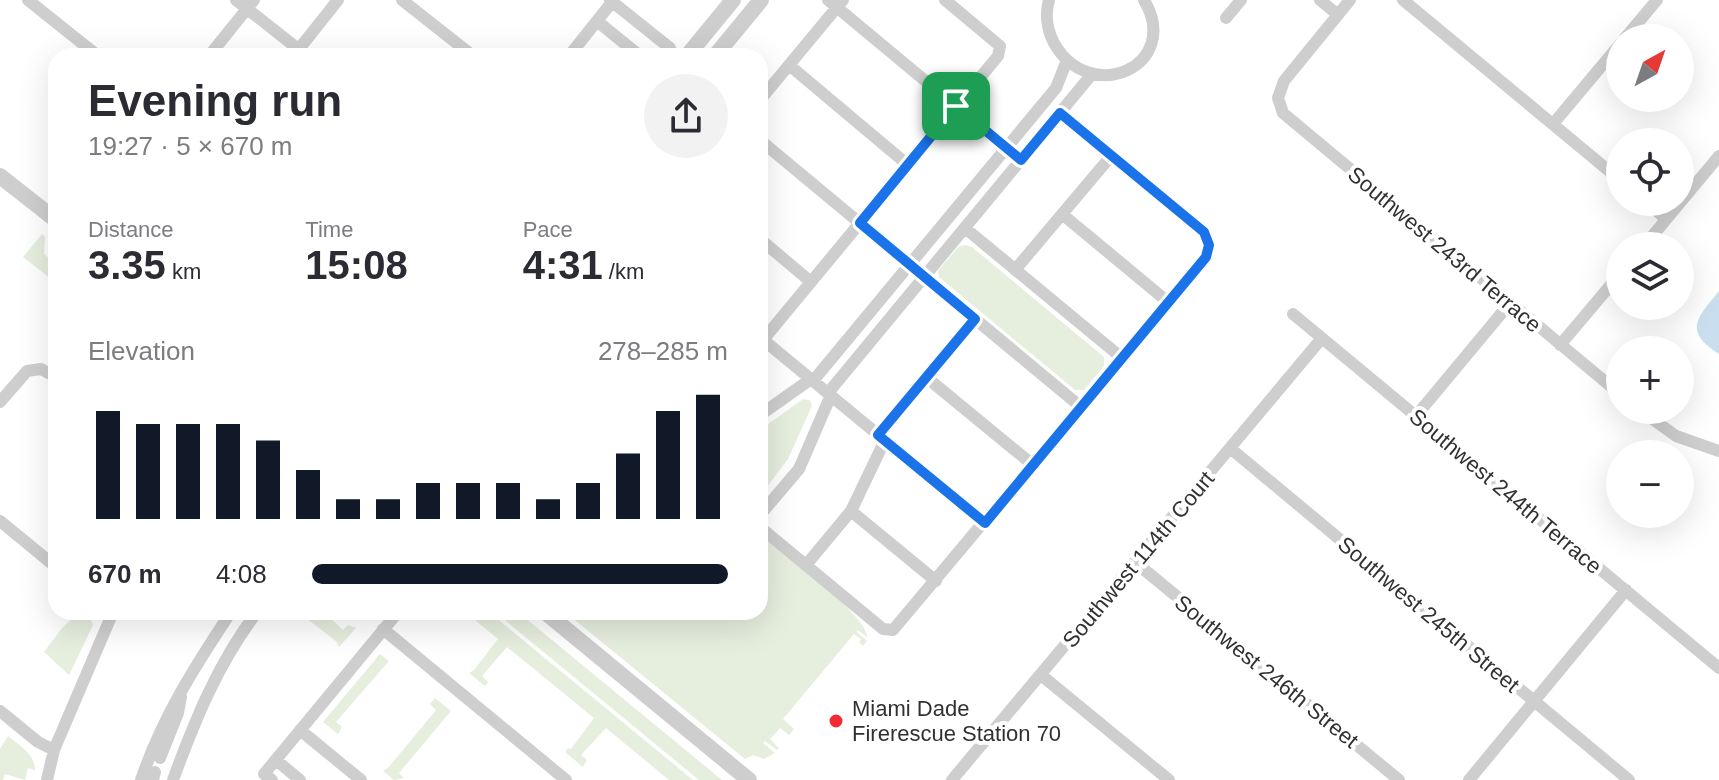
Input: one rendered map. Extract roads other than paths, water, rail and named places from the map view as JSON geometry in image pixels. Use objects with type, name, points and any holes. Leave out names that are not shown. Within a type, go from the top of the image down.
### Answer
[{"type":"street","points":[[28,0],[88,48]]},
{"type":"street","points":[[236,0],[250,4],[298,48]]},
{"type":"street","points":[[306,48],[338,0]]},
{"type":"street","points":[[402,0],[463,48]]},
{"type":"street","points":[[694,48],[733,0]]},
{"type":"street","points":[[722,48],[761,0]]},
{"type":"street","points":[[768,331],[998,56],[1001,49],[945,0]]},
{"type":"street","points":[[1226,18],[1241,0]]},
{"type":"street","points":[[1320,0],[1338,15],[1350,0]]},
{"type":"street","points":[[1403,0],[1606,168]]},
{"type":"street","points":[[575,48],[611,1],[670,48]]},
{"type":"street","points":[[768,90],[836,2],[1021,160]]},
{"type":"street","points":[[1046,4],[1052,39],[1067,60],[1092,74],[1122,73],[1144,58],[1153,32],[1149,3]]},
{"type":"street","points":[[1634,24],[1648,3]]},
{"type":"street","points":[[215,48],[250,4]]},
{"type":"street","name":"Southwest 243rd Terrace","points":[[1338,15],[1289,73],[1278,98],[1289,119],[1606,383]]},
{"type":"street","points":[[597,21],[630,48]]},
{"type":"street","points":[[768,410],[812,380],[1056,88],[1067,60]]},
{"type":"street","points":[[1553,124],[1606,61]]},
{"type":"street","points":[[789,65],[908,165]]},
{"type":"street","points":[[768,506],[799,469],[829,394],[927,279],[1092,74]]},
{"type":"street","points":[[768,534],[883,629],[890,631],[900,624],[1206,257],[1209,249],[1204,232],[1060,113]]},
{"type":"street","points":[[768,147],[1081,407]]},
{"type":"street","points":[[1015,270],[1111,156]]},
{"type":"street","points":[[1655,232],[1719,156]]},
{"type":"street","points":[[0,176],[48,214]]},
{"type":"street","points":[[1062,214],[1168,302]]},
{"type":"street","points":[[1662,216],[1666,219]]},
{"type":"street","points":[[965,228],[1122,358]]},
{"type":"street","points":[[768,246],[811,282]]},
{"type":"street","points":[[1560,345],[1606,291]]},
{"type":"street","points":[[1416,416],[1510,303]]},
{"type":"street","name":"Southwest 244th Terrace","points":[[1293,314],[1718,665]]},
{"type":"street","points":[[806,565],[851,511],[881,437],[975,319]]},
{"type":"street","name":"Southwest 114th Court","points":[[952,780],[1322,338]]},
{"type":"street","points":[[768,343],[985,523]]},
{"type":"street","points":[[0,402],[20,377],[33,369],[48,371]]},
{"type":"street","points":[[926,377],[1033,465]]},
{"type":"street","points":[[1659,424],[1676,436],[1719,451]]},
{"type":"street","name":"Southwest 245th Street","points":[[1230,448],[1629,780]]},
{"type":"street","points":[[851,511],[936,581]]},
{"type":"street","points":[[0,521],[48,560]]},
{"type":"street","name":"Southwest 246th Street","points":[[1135,562],[1399,780]]},
{"type":"street","points":[[1469,780],[1626,590]]},
{"type":"street","points":[[47,780],[54,750],[110,620]]},
{"type":"street","points":[[141,780],[182,686],[226,620]]},
{"type":"street","points":[[173,780],[207,693],[252,620]]},
{"type":"street","points":[[272,780],[264,774],[391,620]]},
{"type":"street","points":[[555,620],[749,780]]},
{"type":"street","points":[[383,629],[566,780]]},
{"type":"street","points":[[1041,675],[1169,780]]},
{"type":"street","points":[[160,758],[178,713],[182,686]]},
{"type":"street","points":[[0,711],[38,742],[54,750]]},
{"type":"street","points":[[300,730],[361,780]]},
{"type":"street","points":[[276,760],[300,780]]},
{"type":"water","points":[[1719,291],[1719,354],[1701,338],[1697,324]]},
{"type":"place","name":"Miami Dade Firerescue Station 70","points":[[836,721]]}]
